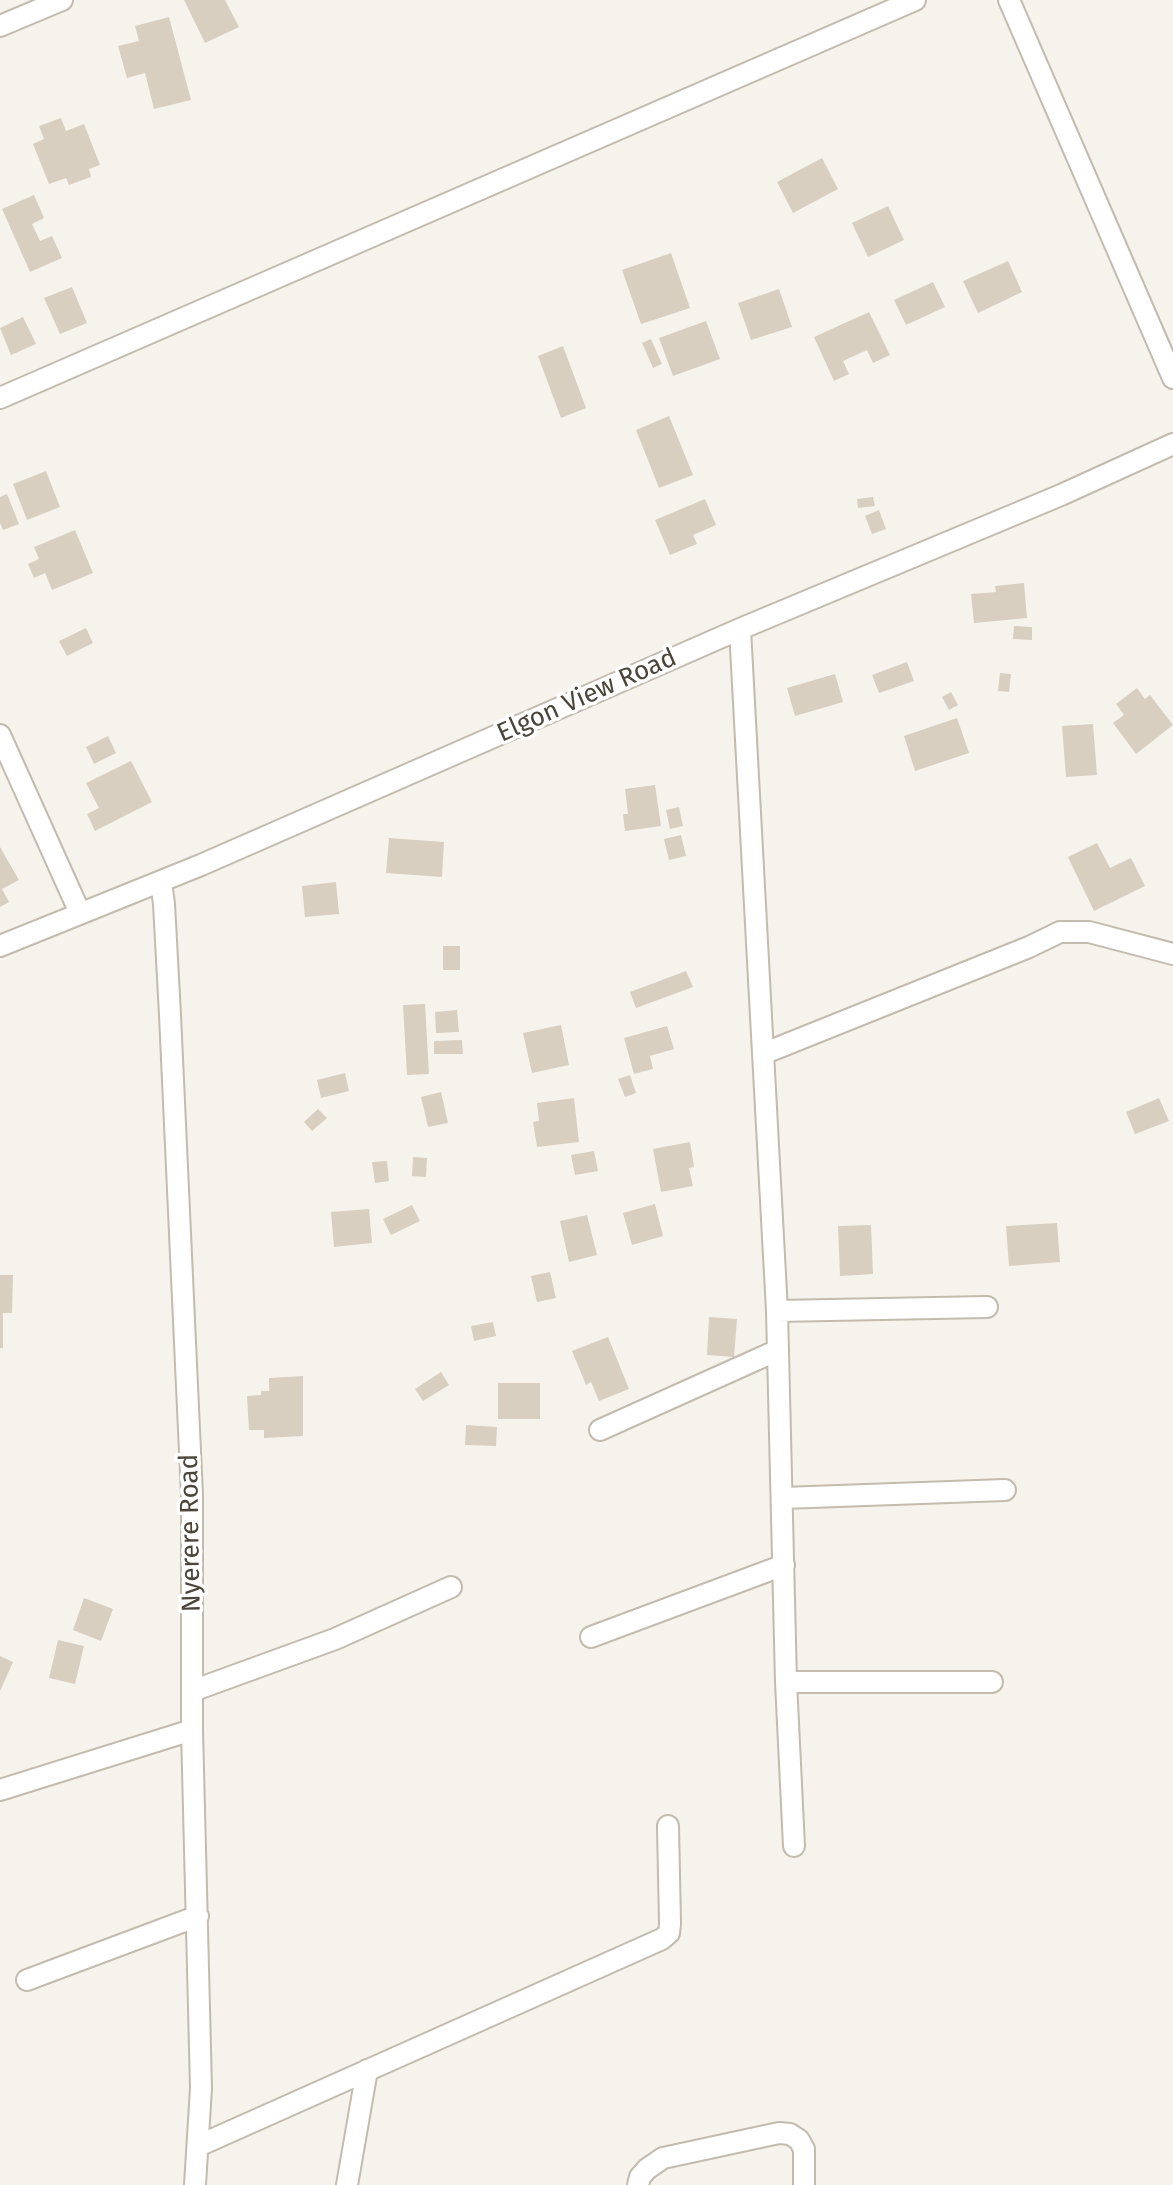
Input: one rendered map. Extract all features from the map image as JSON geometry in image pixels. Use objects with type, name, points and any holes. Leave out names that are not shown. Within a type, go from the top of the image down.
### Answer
[{"type":"street","points":[[0,26],[62,0]]},
{"type":"street","points":[[0,398],[915,0]]},
{"type":"street","points":[[1009,0],[1173,378]]},
{"type":"street","name":"Elgon View Road","points":[[0,946],[161,882],[1173,444]]},
{"type":"street","points":[[740,629],[777,1311],[786,1682],[794,1846]]},
{"type":"street","points":[[0,735],[80,913]]},
{"type":"street","name":"Nyerere Road","points":[[161,882],[170,999],[192,1495],[192,1730],[201,2088],[195,2185]]},
{"type":"street","points":[[765,1053],[1060,932],[1089,932],[1173,954]]},
{"type":"street","points":[[777,1311],[987,1307]]},
{"type":"street","points":[[600,1430],[778,1350]]},
{"type":"street","points":[[783,1498],[1005,1490]]},
{"type":"street","points":[[591,1637],[784,1565]]},
{"type":"street","points":[[192,1691],[335,1639],[451,1587]]},
{"type":"street","points":[[786,1682],[992,1682]]},
{"type":"street","points":[[0,1790],[192,1730]]},
{"type":"street","points":[[198,2146],[662,1939],[669,1933],[670,1924],[668,1826]]},
{"type":"street","points":[[27,1980],[198,1916]]},
{"type":"street","points":[[347,2185],[367,2070]]},
{"type":"street","points":[[638,2185],[640,2177],[653,2162],[663,2158],[779,2133],[790,2134],[799,2140],[804,2149],[804,2185]]},
{"type":"building","points":[[184,0],[225,0],[239,27],[205,43]]},
{"type":"building","points":[[169,17],[191,100],[154,109],[145,73],[127,78],[118,46],[139,41],[135,26]]},
{"type":"building","points":[[61,118],[66,131],[84,124],[100,165],[89,169],[91,177],[69,185],[66,178],[49,184],[33,144],[44,139],[39,126]]},
{"type":"building","points":[[822,158],[838,189],[793,213],[777,182]]},
{"type":"building","points":[[34,195],[44,218],[32,224],[40,241],[52,236],[62,258],[30,272],[2,209]]},
{"type":"building","points":[[888,206],[904,240],[868,257],[852,223]]},
{"type":"building","points":[[671,253],[690,308],[641,324],[622,270]]},
{"type":"building","points":[[1008,261],[1022,292],[978,313],[963,281]]},
{"type":"building","points":[[933,282],[945,307],[906,325],[894,300]]},
{"type":"building","points":[[72,287],[87,323],[60,334],[44,298]]},
{"type":"building","points":[[779,289],[792,327],[751,340],[738,303]]},
{"type":"building","points":[[869,312],[890,355],[873,363],[867,350],[843,361],[849,374],[834,381],[814,337]]},
{"type":"building","points":[[23,317],[36,344],[11,355],[0,328]]},
{"type":"building","points":[[706,321],[720,359],[673,376],[659,338]]},
{"type":"building","points":[[651,339],[662,364],[653,368],[642,343]]},
{"type":"building","points":[[563,346],[586,408],[561,418],[538,356]]},
{"type":"building","points":[[669,416],[693,475],[659,488],[636,430]]},
{"type":"building","points":[[46,471],[60,507],[27,520],[13,484]]},
{"type":"building","points":[[7,494],[19,524],[3,530],[0,497]]},
{"type":"building","points":[[873,497],[875,506],[858,508],[857,499]]},
{"type":"building","points":[[705,499],[716,525],[693,535],[697,544],[670,555],[655,520]]},
{"type":"building","points":[[879,510],[886,529],[872,534],[865,516]]},
{"type":"building","points":[[75,530],[93,573],[52,590],[45,573],[34,578],[28,564],[39,559],[34,547]]},
{"type":"building","points":[[1024,583],[1027,618],[974,623],[971,594],[996,592],[995,586]]},
{"type":"building","points":[[1014,626],[1032,627],[1032,640],[1013,639]]},
{"type":"building","points":[[86,628],[93,643],[67,656],[59,641]]},
{"type":"building","points":[[907,662],[914,681],[879,693],[872,675]]},
{"type":"building","points":[[1000,673],[1011,674],[1009,692],[998,691]]},
{"type":"building","points":[[835,674],[843,702],[795,716],[787,688]]},
{"type":"building","points":[[1137,688],[1145,699],[1150,695],[1173,725],[1136,754],[1113,723],[1124,715],[1116,704]]},
{"type":"building","points":[[951,692],[958,705],[949,710],[942,697]]},
{"type":"building","points":[[957,718],[969,753],[915,771],[904,736]]},
{"type":"building","points":[[1093,724],[1097,775],[1066,777],[1062,726]]},
{"type":"building","points":[[108,736],[116,753],[94,764],[86,747]]},
{"type":"building","points":[[131,761],[152,802],[95,831],[87,814],[99,808],[86,783]]},
{"type":"building","points":[[655,785],[661,826],[625,831],[623,814],[628,814],[625,789]]},
{"type":"building","points":[[679,807],[683,826],[670,829],[666,810]]},
{"type":"building","points":[[681,835],[686,856],[669,860],[664,839]]},
{"type":"building","points":[[389,838],[444,842],[442,877],[386,873]]},
{"type":"building","points":[[1097,843],[1110,868],[1131,858],[1145,886],[1094,911],[1068,857]]},
{"type":"building","points":[[0,847],[19,880],[2,889],[9,902],[0,907]]},
{"type":"building","points":[[336,882],[339,914],[305,917],[302,886]]},
{"type":"building","points":[[443,946],[460,946],[460,970],[443,970]]},
{"type":"building","points":[[686,971],[693,987],[636,1008],[630,992]]},
{"type":"building","points":[[425,1004],[429,1074],[407,1075],[403,1005]]},
{"type":"building","points":[[457,1010],[459,1032],[436,1033],[435,1012]]},
{"type":"building","points":[[561,1025],[569,1065],[532,1073],[523,1033]]},
{"type":"building","points":[[667,1026],[674,1049],[650,1056],[653,1069],[634,1074],[624,1038]]},
{"type":"building","points":[[462,1040],[463,1054],[434,1054],[434,1041]]},
{"type":"building","points":[[345,1073],[349,1091],[321,1098],[317,1080]]},
{"type":"building","points":[[630,1075],[636,1093],[625,1097],[618,1079]]},
{"type":"building","points":[[441,1092],[448,1123],[428,1127],[421,1097]]},
{"type":"building","points":[[574,1098],[579,1142],[537,1147],[533,1122],[539,1121],[537,1103]]},
{"type":"building","points":[[1159,1098],[1169,1121],[1135,1134],[1126,1112]]},
{"type":"building","points":[[318,1109],[327,1118],[312,1131],[304,1122]]},
{"type":"building","points":[[690,1142],[694,1167],[689,1168],[693,1186],[661,1192],[653,1149]]},
{"type":"building","points":[[594,1151],[598,1171],[575,1175],[571,1155]]},
{"type":"building","points":[[413,1157],[427,1158],[426,1177],[412,1176]]},
{"type":"building","points":[[387,1161],[389,1181],[375,1183],[372,1162]]},
{"type":"building","points":[[655,1204],[663,1236],[632,1245],[623,1213]]},
{"type":"building","points":[[412,1205],[420,1221],[391,1235],[383,1219]]},
{"type":"building","points":[[369,1209],[372,1243],[334,1247],[331,1212]]},
{"type":"building","points":[[587,1215],[597,1255],[569,1262],[560,1221]]},
{"type":"building","points":[[1057,1223],[1060,1262],[1009,1266],[1006,1226]]},
{"type":"building","points":[[871,1225],[873,1274],[840,1276],[838,1226]]},
{"type":"building","points":[[550,1272],[556,1298],[537,1302],[531,1276]]},
{"type":"building","points":[[0,1275],[13,1275],[12,1313],[3,1313],[3,1348],[0,1348]]},
{"type":"building","points":[[709,1317],[737,1319],[734,1357],[707,1355]]},
{"type":"building","points":[[493,1322],[496,1336],[474,1341],[471,1326]]},
{"type":"building","points":[[608,1337],[629,1389],[599,1401],[591,1382],[586,1385],[572,1351]]},
{"type":"building","points":[[441,1372],[449,1385],[423,1401],[415,1389]]},
{"type":"building","points":[[303,1376],[303,1436],[264,1438],[264,1430],[249,1430],[247,1396],[269,1391],[269,1378]]},
{"type":"building","points":[[498,1383],[540,1383],[540,1419],[498,1419]]},
{"type":"building","points":[[466,1425],[497,1427],[496,1446],[465,1445]]},
{"type":"building","points":[[84,1598],[113,1609],[101,1641],[73,1630]]},
{"type":"building","points":[[58,1640],[84,1646],[75,1684],[49,1678]]},
{"type":"building","points":[[0,1656],[13,1662],[0,1691]]}]
